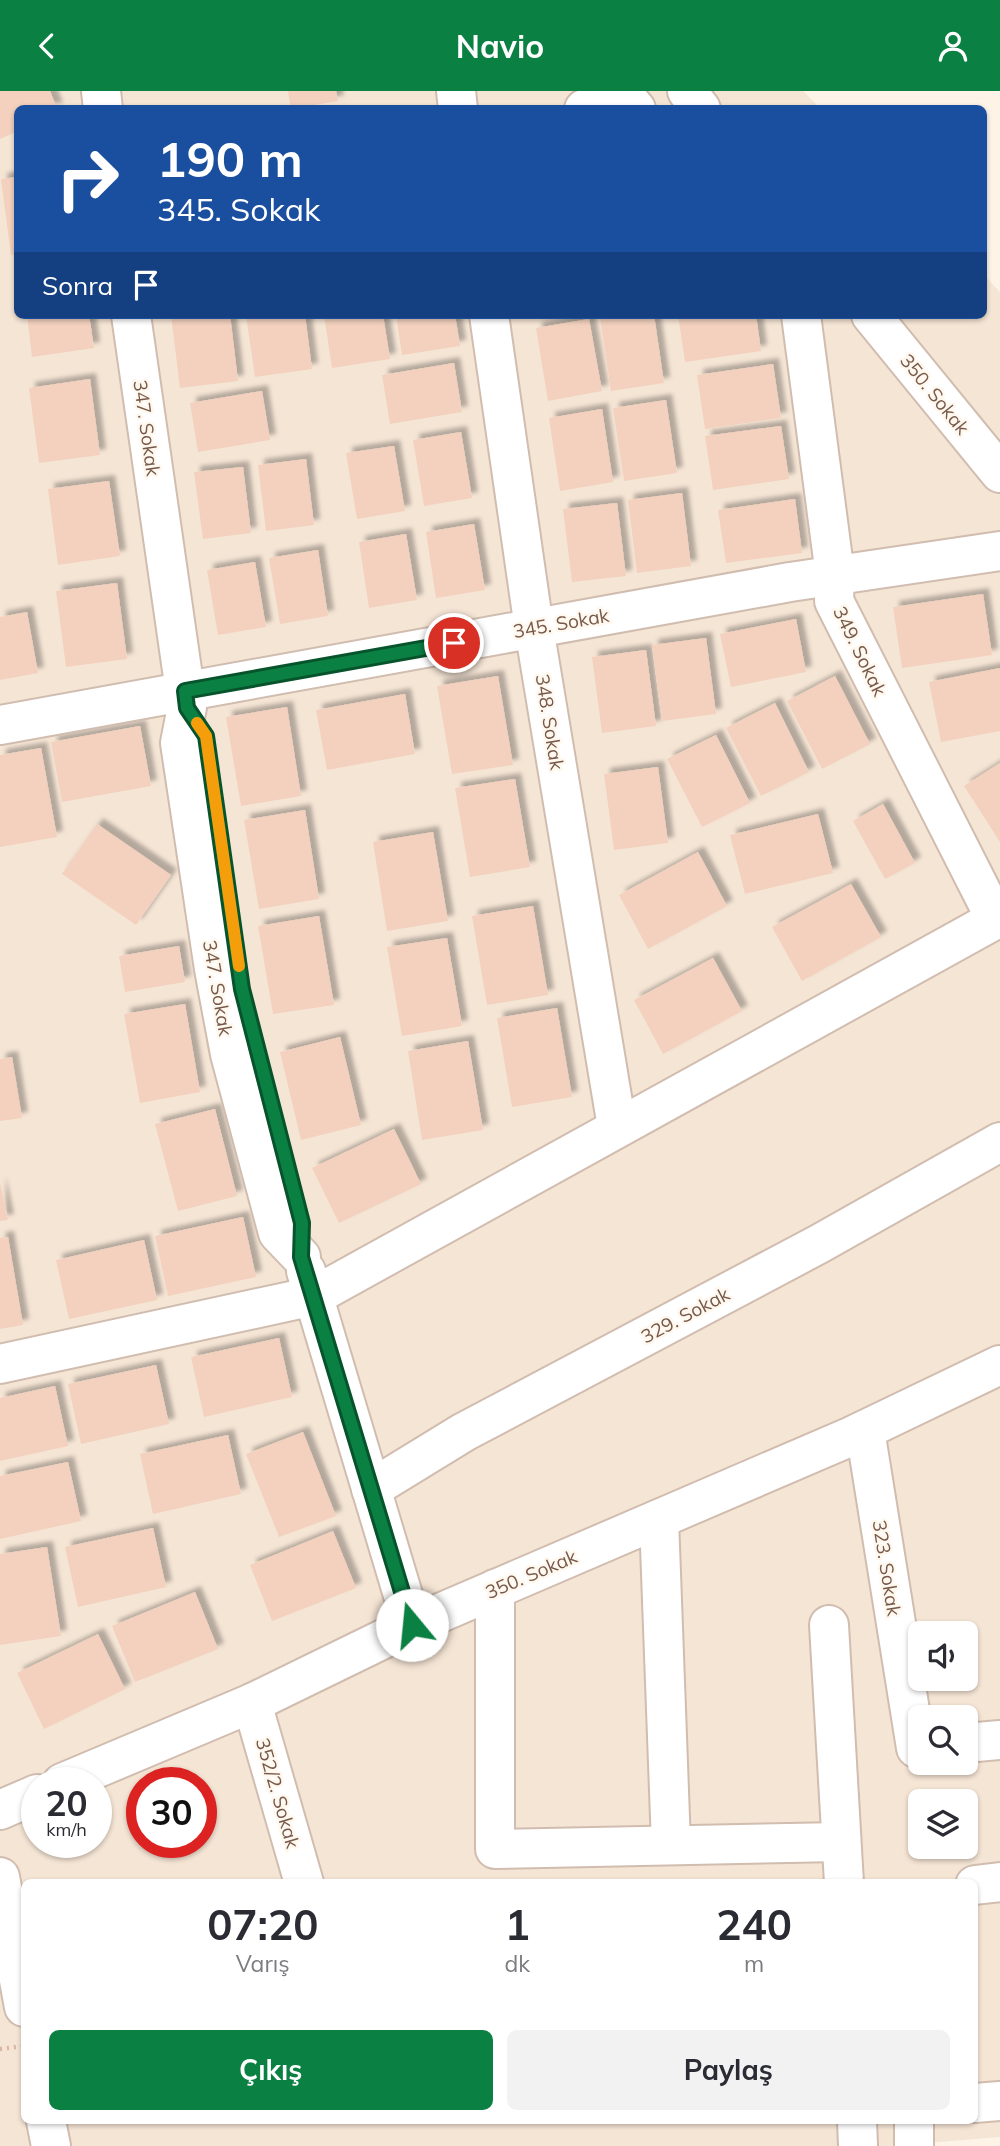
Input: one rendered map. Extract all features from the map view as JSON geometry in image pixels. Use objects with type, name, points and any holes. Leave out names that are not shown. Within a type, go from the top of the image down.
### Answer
[{"type":"street","points":[[687,91],[698,105]]},
{"type":"street","name":"347. Sokak","points":[[132,319],[186,699],[206,736],[242,989],[302,1223],[301,1257],[412,1625]]},
{"type":"street","name":"348. Sokak","points":[[489,319],[534,628],[617,1128]]},
{"type":"street","name":"349. Sokak","points":[[802,319],[835,575],[834,601],[998,919]]},
{"type":"street","name":"350. Sokak","points":[[873,319],[1000,473]]},
{"type":"street","name":"345. Sokak","points":[[0,725],[186,699],[534,628],[835,575],[1000,551]]},
{"type":"street","points":[[0,1364],[314,1296],[998,919]]},
{"type":"street","name":"329. Sokak","points":[[371,1489],[464,1432],[819,1244],[1000,1142]]},
{"type":"street","name":"350. Sokak","points":[[100,1767],[252,1703],[412,1625],[865,1430],[1000,1365]]},
{"type":"street","name":"323. Sokak","points":[[865,1430],[911,1705]]},
{"type":"street","points":[[659,1519],[671,1845]]},
{"type":"street","points":[[495,1589],[495,1849],[841,1842]]},
{"type":"street","points":[[829,1625],[844,1879]]},
{"type":"street","name":"352/2. Sokak","points":[[252,1703],[303,1879]]},
{"type":"street","points":[[978,1742],[1000,1740]]},
{"type":"street","points":[[0,1809],[21,1800]]},
{"type":"street","points":[[0,1877],[21,1991]]},
{"type":"street","points":[[978,1885],[1000,1882]]},
{"type":"street","points":[[978,2103],[1000,2101]]},
{"type":"street","points":[[47,2124],[51,2146]]},
{"type":"street","points":[[857,2124],[859,2146]]},
{"type":"street","points":[[914,2124],[914,2146]]},
{"type":"path","points":[[0,2049],[21,2046]]},
{"type":"shaded area","points":[[0,91],[803,91],[817,105],[14,105],[14,319],[987,319],[987,278],[1000,292],[1000,2137],[890,2146],[0,2146]]},
{"type":"building","points":[[0,91],[50,91],[55,105],[14,105],[14,133],[0,139]]},
{"type":"building","points":[[288,91],[336,91],[338,101],[314,105],[290,105]]},
{"type":"building","points":[[14,177],[14,255],[11,255],[1,179]]},
{"type":"building","points":[[27,319],[90,319],[94,348],[32,357]]},
{"type":"building","points":[[171,319],[230,319],[238,381],[180,388]]},
{"type":"building","points":[[247,319],[306,319],[312,369],[255,377]]},
{"type":"building","points":[[325,319],[384,319],[390,359],[332,368]]},
{"type":"building","points":[[397,319],[456,319],[460,346],[402,355]]},
{"type":"building","points":[[589,319],[602,391],[548,401],[536,328]]},
{"type":"building","points":[[600,319],[655,319],[664,383],[611,391]]},
{"type":"building","points":[[679,319],[757,319],[761,351],[685,362]]},
{"type":"building","points":[[454,363],[462,412],[390,424],[382,375]]},
{"type":"building","points":[[773,364],[781,418],[705,429],[697,375]]},
{"type":"building","points":[[90,379],[100,455],[39,463],[29,388]]},
{"type":"building","points":[[262,391],[270,440],[198,452],[190,403]]},
{"type":"building","points":[[666,400],[677,473],[624,481],[613,408]]},
{"type":"building","points":[[602,409],[613,482],[560,491],[549,418]]},
{"type":"building","points":[[781,426],[789,479],[713,490],[705,436]]},
{"type":"building","points":[[461,432],[472,498],[424,506],[413,440]]},
{"type":"building","points":[[394,446],[405,511],[357,519],[346,453]]},
{"type":"building","points":[[306,459],[314,525],[266,531],[258,465]]},
{"type":"building","points":[[243,467],[251,533],[203,539],[194,472]]},
{"type":"building","points":[[109,481],[120,556],[58,565],[48,489]]},
{"type":"building","points":[[682,493],[691,566],[637,573],[628,500]]},
{"type":"building","points":[[795,499],[802,553],[726,563],[718,510]]},
{"type":"building","points":[[617,503],[626,576],[572,582],[563,509]]},
{"type":"building","points":[[474,524],[485,590],[436,598],[426,532]]},
{"type":"building","points":[[406,534],[417,600],[369,608],[359,542]]},
{"type":"building","points":[[318,550],[328,616],[280,624],[269,558]]},
{"type":"building","points":[[255,562],[266,627],[218,635],[207,570]]},
{"type":"building","points":[[117,583],[127,659],[66,667],[56,591]]},
{"type":"building","points":[[983,594],[992,655],[902,668],[893,607]]},
{"type":"building","points":[[27,612],[38,673],[0,680],[0,617]]},
{"type":"building","points":[[796,619],[806,672],[731,687],[720,634]]},
{"type":"building","points":[[706,638],[716,714],[662,721],[652,645]]},
{"type":"building","points":[[646,650],[656,726],[602,733],[592,657]]},
{"type":"building","points":[[1000,668],[1000,731],[941,742],[929,682]]},
{"type":"building","points":[[498,676],[513,765],[452,774],[437,686]]},
{"type":"building","points":[[835,676],[870,744],[822,769],[787,701]]},
{"type":"building","points":[[405,694],[415,754],[327,770],[316,710]]},
{"type":"building","points":[[775,703],[809,772],[761,796],[726,728]]},
{"type":"building","points":[[287,707],[301,796],[241,806],[226,717]]},
{"type":"building","points":[[140,726],[151,786],[62,802],[51,742]]},
{"type":"building","points":[[716,735],[750,803],[702,827],[667,759]]},
{"type":"building","points":[[41,748],[57,837],[0,847],[0,755]]},
{"type":"building","points":[[1000,763],[1000,842],[964,786]]},
{"type":"building","points":[[658,767],[668,843],[614,850],[604,774]]},
{"type":"building","points":[[515,779],[530,867],[470,877],[455,788]]},
{"type":"building","points":[[883,804],[915,863],[885,879],[853,821]]},
{"type":"building","points":[[305,810],[319,899],[259,909],[244,820]]},
{"type":"building","points":[[818,814],[833,873],[745,894],[730,835]]},
{"type":"building","points":[[97,824],[171,875],[136,925],[62,874]]},
{"type":"building","points":[[433,832],[448,921],[387,931],[373,842]]},
{"type":"building","points":[[698,852],[727,906],[648,949],[619,895]]},
{"type":"building","points":[[851,884],[881,937],[802,981],[772,927]]},
{"type":"building","points":[[533,906],[548,995],[487,1005],[472,916]]},
{"type":"building","points":[[319,916],[334,1005],[273,1014],[258,926]]},
{"type":"building","points":[[447,938],[462,1026],[402,1036],[387,947]]},
{"type":"building","points":[[179,946],[185,982],[125,992],[119,956]]},
{"type":"building","points":[[713,958],[742,1011],[663,1054],[634,1000]]},
{"type":"building","points":[[185,1004],[200,1092],[140,1103],[124,1014]]},
{"type":"building","points":[[557,1008],[572,1097],[512,1107],[497,1018]]},
{"type":"building","points":[[340,1037],[361,1125],[301,1140],[280,1052]]},
{"type":"building","points":[[468,1041],[483,1130],[422,1140],[408,1051]]},
{"type":"building","points":[[12,1057],[22,1118],[0,1121],[0,1059]]},
{"type":"building","points":[[215,1109],[237,1196],[178,1211],[155,1124]]},
{"type":"building","points":[[394,1129],[421,1184],[339,1223],[312,1168]]},
{"type":"building","points":[[0,1183],[8,1220],[0,1221]]},
{"type":"building","points":[[243,1217],[256,1277],[168,1296],[155,1236]]},
{"type":"building","points":[[8,1237],[23,1325],[0,1329],[0,1238]]},
{"type":"building","points":[[144,1240],[157,1300],[69,1319],[56,1260]]},
{"type":"building","points":[[279,1338],[292,1397],[204,1417],[191,1357]]},
{"type":"building","points":[[156,1365],[169,1424],[81,1444],[68,1384]]},
{"type":"building","points":[[55,1386],[68,1446],[0,1461],[0,1398]]},
{"type":"building","points":[[303,1432],[336,1516],[279,1537],[246,1454]]},
{"type":"building","points":[[228,1435],[241,1494],[153,1514],[140,1454]]},
{"type":"building","points":[[68,1462],[81,1521],[0,1539],[0,1476]]},
{"type":"building","points":[[153,1528],[166,1587],[78,1607],[65,1547]]},
{"type":"building","points":[[333,1531],[356,1588],[272,1621],[250,1565]]},
{"type":"building","points":[[47,1547],[61,1636],[0,1645],[0,1554]]},
{"type":"building","points":[[195,1592],[218,1649],[135,1682],[112,1626]]},
{"type":"building","points":[[98,1634],[125,1689],[44,1729],[17,1673]]},
{"type":"slow traffic","points":[[197,723],[206,736],[239,966]]},
{"type":"route","points":[[412,1625],[301,1257],[302,1223],[242,989],[206,736],[187,708],[185,691],[454,643]]}]
